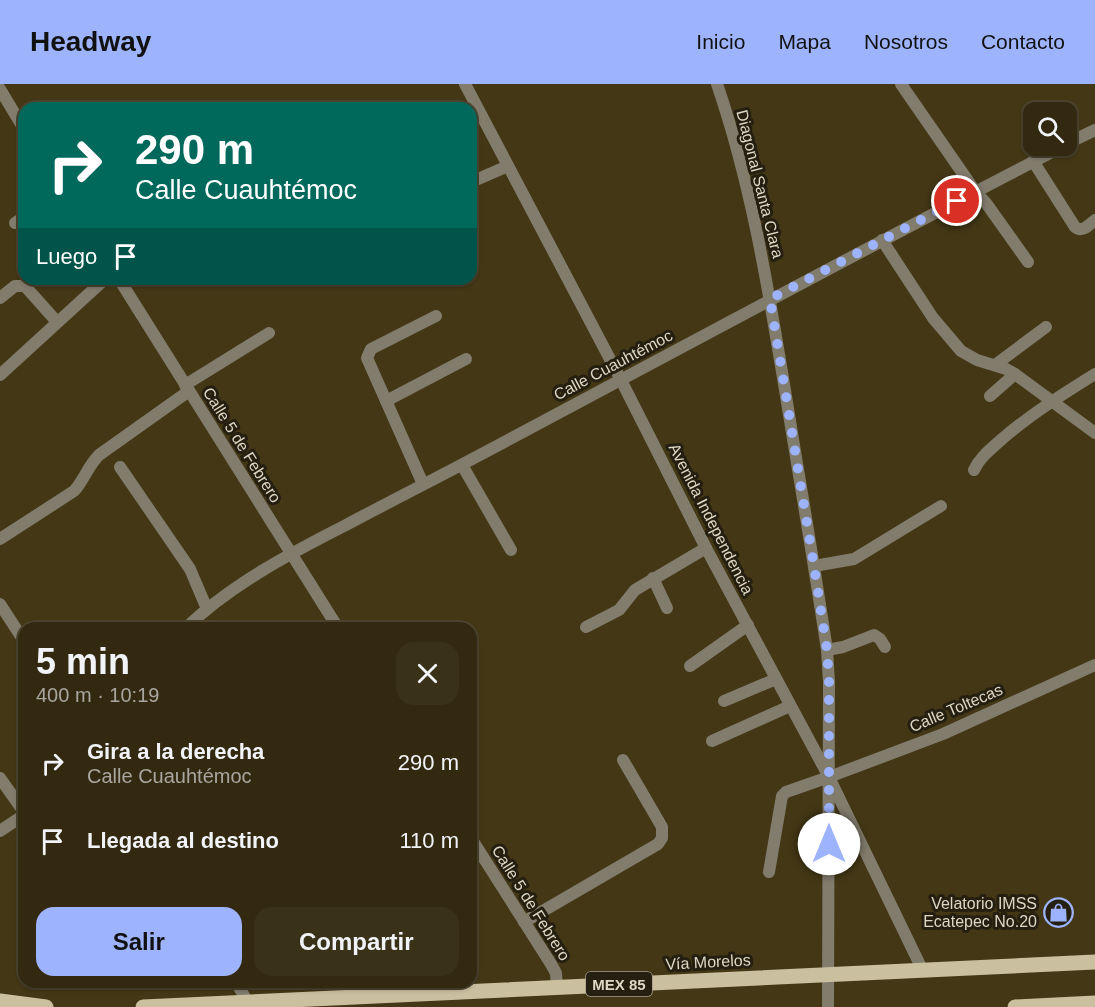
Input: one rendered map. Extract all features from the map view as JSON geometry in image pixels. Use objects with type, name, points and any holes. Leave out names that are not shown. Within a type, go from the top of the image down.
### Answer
[{"type":"main road","name":"Vía Morelos","points":[[143,1007],[1095,962]]},
{"type":"main road","points":[[0,1001],[46,1007]]},
{"type":"main road","points":[[1015,1007],[1095,1003]]},
{"type":"street","name":"Avenida Independencia","points":[[465,84],[474,102]]},
{"type":"street","name":"Diagonal Santa Clara","points":[[717,84],[737,149],[770,299],[827,650],[829,682],[828,1007]]},
{"type":"street","points":[[901,84],[975,191],[1028,262]]},
{"type":"street","points":[[0,89],[18,119]]},
{"type":"street","name":"Avenida Independencia","points":[[477,107],[621,380],[706,548],[829,777],[923,971]]},
{"type":"street","name":"Calle Cuauhtémoc","points":[[1077,139],[1095,130]]},
{"type":"street","name":"Calle Cuauhtémoc","points":[[193,622],[228,593],[291,554],[1043,156]]},
{"type":"street","points":[[1033,161],[1075,227],[1080,230],[1095,220]]},
{"type":"street","points":[[477,179],[508,166]]},
{"type":"street","points":[[882,240],[933,318],[961,351],[977,360],[1006,369],[1095,433]]},
{"type":"street","points":[[0,375],[98,285]]},
{"type":"street","name":"Calle 5 de Febrero","points":[[126,285],[187,388],[334,622]]},
{"type":"street","points":[[0,298],[15,286],[24,286],[57,322]]},
{"type":"street","points":[[423,484],[367,358],[371,349],[436,316]]},
{"type":"street","points":[[995,365],[1046,327]]},
{"type":"street","points":[[0,539],[74,491],[94,460],[187,388],[269,333]]},
{"type":"street","points":[[386,401],[466,359]]},
{"type":"street","points":[[974,470],[980,459],[1015,428],[1095,374]]},
{"type":"street","points":[[990,396],[1015,375]]},
{"type":"street","points":[[462,465],[511,550]]},
{"type":"street","points":[[120,467],[190,569],[207,609]]},
{"type":"street","points":[[814,566],[852,560],[941,506]]},
{"type":"street","points":[[586,627],[619,610],[635,590],[653,578],[706,548]]},
{"type":"street","points":[[653,578],[667,608]]},
{"type":"street","points":[[0,604],[18,631]]},
{"type":"street","points":[[690,666],[748,625]]},
{"type":"street","points":[[827,650],[843,647],[874,635],[885,647]]},
{"type":"street","name":"Calle Toltecas","points":[[769,872],[783,794],[786,792],[943,734],[1095,665]]},
{"type":"street","points":[[724,701],[776,679]]},
{"type":"street","points":[[712,741],[790,706]]},
{"type":"street","points":[[524,922],[653,848],[662,838],[662,826],[623,760]]},
{"type":"street","points":[[0,778],[18,805]]},
{"type":"street","points":[[0,831],[18,818]]},
{"type":"street","name":"Calle 5 de Febrero","points":[[477,848],[556,973],[557,987]]},
{"type":"street","points":[[239,988],[247,1001]]},
{"type":"place","name":"Velatorio IMSS Ecatepec No.20","points":[[1058,912]]},
{"type":"route","points":[[829,844],[827,650],[770,299],[957,201]]}]
